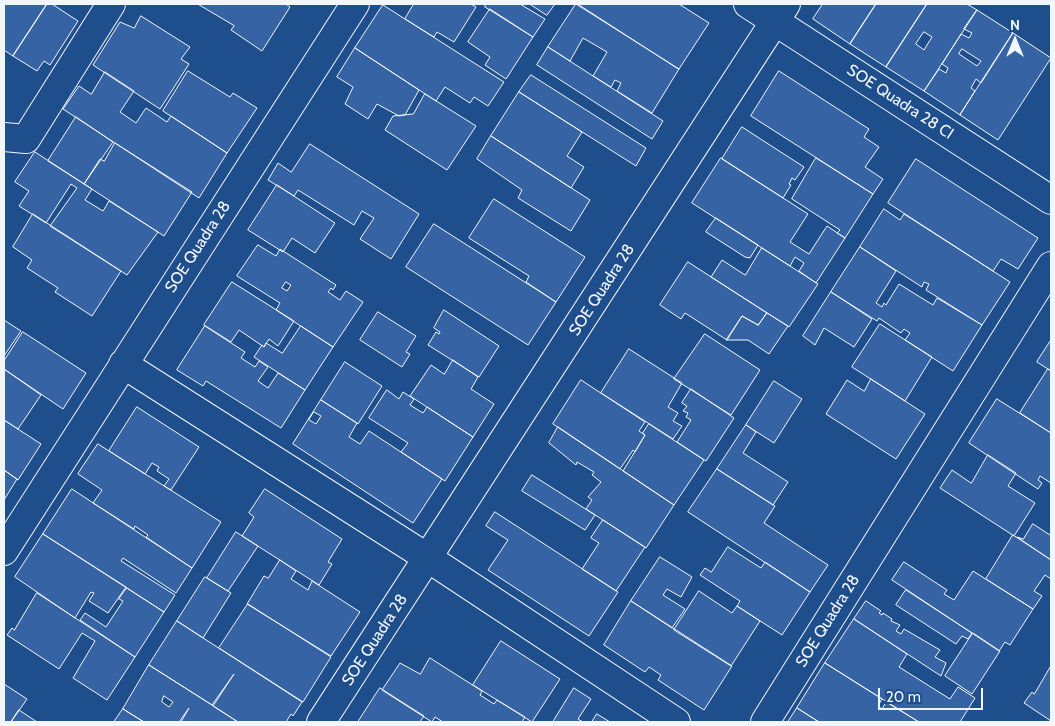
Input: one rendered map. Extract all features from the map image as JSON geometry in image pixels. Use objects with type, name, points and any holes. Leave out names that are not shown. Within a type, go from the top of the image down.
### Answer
[{"type":"street","points":[[15,138],[111,4]]},
{"type":"street","name":"SOE Quadra 28","points":[[4,551],[355,4]]},
{"type":"street","name":"SOE Quadra 28 CI","points":[[748,4],[781,12],[1051,200]]},
{"type":"street","name":"SOE Quadra 28","points":[[321,722],[781,12]]},
{"type":"street","name":"SOE Quadra 28","points":[[764,722],[1051,266]]},
{"type":"street","points":[[123,364],[428,558],[676,722]]},
{"type":"building","points":[[4,4],[47,4],[13,56],[4,50]]},
{"type":"building","points":[[47,4],[52,4],[78,21],[50,65],[44,61],[37,71],[13,56]]},
{"type":"building","points":[[198,4],[286,4],[290,7],[262,51],[231,30],[234,26]]},
{"type":"building","points":[[414,4],[471,4],[476,7],[454,42],[437,32],[434,37],[405,19]]},
{"type":"building","points":[[486,4],[520,4],[545,19],[533,37],[485,7]]},
{"type":"building","points":[[530,4],[555,4],[547,15]]},
{"type":"building","points":[[576,4],[679,69],[652,113],[617,91],[621,83],[615,80],[611,87],[593,76],[607,52],[583,38],[570,61],[548,47]]},
{"type":"building","points":[[578,4],[679,4],[709,23],[679,69]]},
{"type":"building","points":[[823,4],[876,4],[850,44],[813,19]]},
{"type":"building","points":[[876,4],[927,4],[886,67],[850,44]]},
{"type":"building","points":[[927,4],[967,4],[977,10],[924,91],[886,67]],"holes":[[[924,32],[932,37],[924,50],[916,44]]]},
{"type":"building","points":[[383,5],[504,82],[488,106],[474,97],[470,103],[445,87],[436,101],[355,48]]},
{"type":"building","points":[[490,9],[533,37],[506,79],[485,65],[490,57],[468,42]]},
{"type":"building","points":[[977,10],[1013,33],[981,83],[976,79],[971,88],[975,91],[960,115],[924,91],[939,69],[946,73],[948,68],[942,64],[961,34],[969,38],[972,33],[964,29]],"holes":[[[962,49],[981,61],[977,66],[959,54]]]},
{"type":"building","points":[[141,16],[190,47],[181,59],[189,64],[160,109],[93,65],[120,22],[134,28]]},
{"type":"building","points":[[1013,33],[1051,58],[998,140],[960,115]]},
{"type":"building","points":[[548,47],[663,121],[652,139],[537,65]]},
{"type":"building","points":[[355,48],[419,90],[405,115],[399,116],[377,104],[368,119],[345,104],[353,87],[337,77]]},
{"type":"building","points":[[188,71],[230,97],[233,93],[257,108],[227,153],[163,111]]},
{"type":"building","points":[[779,71],[869,129],[864,137],[879,147],[865,167],[883,179],[873,194],[751,116]]},
{"type":"building","points":[[105,72],[134,91],[120,112],[136,123],[146,108],[167,122],[171,116],[227,153],[199,198],[63,109],[79,86],[91,94]]},
{"type":"building","points":[[531,75],[646,148],[636,166],[519,92]]},
{"type":"building","points":[[519,92],[582,132],[567,156],[584,167],[571,188],[491,136]]},
{"type":"building","points":[[425,94],[476,126],[447,170],[385,130],[393,116],[413,114]]},
{"type":"building","points":[[76,117],[113,142],[84,184],[48,161]]},
{"type":"building","points":[[742,127],[804,167],[795,180],[792,178],[789,184],[791,185],[783,198],[722,159]]},
{"type":"building","points":[[491,136],[590,200],[571,231],[518,198],[522,190],[477,159]]},
{"type":"building","points":[[115,143],[192,192],[164,236],[84,184],[100,159],[104,161]]},
{"type":"building","points":[[310,144],[419,214],[391,259],[360,239],[374,218],[362,211],[354,225],[298,190],[294,196],[268,180],[278,163],[291,172]]},
{"type":"building","points":[[35,152],[92,189],[85,200],[103,211],[109,201],[158,232],[127,275],[50,226],[77,188],[71,184],[46,223],[19,206],[29,191],[15,182]]},
{"type":"building","points":[[721,158],[808,214],[790,242],[809,254],[827,226],[845,238],[816,283],[799,271],[804,263],[795,257],[790,266],[692,203]]},
{"type":"building","points":[[816,158],[873,194],[845,238],[837,233],[840,230],[792,199]]},
{"type":"building","points":[[916,159],[1038,238],[1018,269],[1001,259],[993,271],[888,203]]},
{"type":"building","points":[[277,185],[335,223],[315,253],[292,238],[283,252],[248,230]]},
{"type":"building","points":[[494,199],[585,257],[556,302],[526,282],[529,276],[469,238]]},
{"type":"building","points":[[884,209],[900,220],[904,214],[1010,282],[982,325],[926,290],[929,284],[924,282],[922,287],[860,247]]},
{"type":"building","points":[[33,214],[121,271],[92,316],[55,292],[58,288],[27,268],[32,260],[13,247]]},
{"type":"building","points":[[716,218],[758,245],[750,258],[745,257],[706,232]]},
{"type":"building","points":[[434,224],[556,302],[528,345],[406,267]]},
{"type":"building","points":[[258,245],[276,256],[280,249],[336,285],[333,290],[331,288],[328,292],[340,300],[346,291],[363,302],[333,347],[276,310],[280,303],[237,276]],"holes":[[[286,282],[291,285],[287,291],[282,288]]]},
{"type":"building","points":[[860,247],[896,271],[876,303],[882,307],[884,303],[886,305],[899,284],[933,305],[937,298],[982,325],[953,371],[905,340],[910,333],[904,329],[901,333],[879,318],[877,321],[831,292]]},
{"type":"building","points":[[762,248],[818,284],[789,327],[711,277],[722,260],[745,275]]},
{"type":"building","points":[[688,262],[767,313],[758,325],[742,316],[727,340],[685,313],[681,319],[660,305]]},
{"type":"building","points":[[232,282],[294,321],[278,346],[269,339],[264,347],[239,330],[231,342],[204,325]]},
{"type":"building","points":[[831,292],[872,319],[854,347],[824,328],[815,345],[803,336]]},
{"type":"building","points":[[444,310],[499,346],[479,377],[428,345],[436,332],[439,334],[440,332],[434,328]]},
{"type":"building","points":[[378,312],[416,336],[406,352],[410,354],[402,367],[360,340]]},
{"type":"building","points":[[767,313],[788,326],[769,354],[748,340],[726,340],[742,316],[758,325]]},
{"type":"building","points":[[4,320],[21,331],[4,356]]},
{"type":"building","points":[[880,324],[932,357],[905,401],[852,367]]},
{"type":"building","points":[[205,326],[245,352],[241,358],[255,367],[259,361],[268,367],[258,381],[268,388],[278,373],[305,390],[281,428],[206,381],[203,386],[177,370]]},
{"type":"building","points":[[301,326],[333,347],[305,390],[254,357],[262,345],[264,347],[266,343],[282,353]]},
{"type":"building","points":[[23,332],[86,373],[63,409],[4,369],[4,361]]},
{"type":"building","points":[[705,334],[760,370],[731,415],[674,379]]},
{"type":"building","points":[[1051,340],[1051,371],[1037,362]]},
{"type":"building","points":[[629,349],[682,383],[668,407],[678,413],[673,421],[682,426],[673,439],[601,393]]},
{"type":"building","points":[[453,360],[478,377],[471,389],[494,404],[473,437],[410,396],[431,365],[444,374]]},
{"type":"building","points":[[345,362],[382,386],[358,424],[321,400]]},
{"type":"building","points":[[4,369],[41,395],[18,429],[4,420]]},
{"type":"building","points":[[1048,369],[1051,371],[1051,433],[1020,413]]},
{"type":"building","points":[[871,379],[925,414],[896,459],[826,414],[847,380],[864,391]]},
{"type":"building","points":[[581,380],[645,422],[639,431],[645,435],[635,452],[633,450],[620,469],[553,424]]},
{"type":"building","points":[[774,381],[802,399],[774,443],[746,425]]},
{"type":"building","points":[[691,389],[734,418],[706,461],[677,442],[691,420],[686,417],[688,413],[683,411],[687,406],[682,403]]},
{"type":"building","points":[[387,390],[399,399],[403,392],[414,399],[410,405],[423,413],[427,407],[473,437],[445,481],[401,452],[408,443],[369,418]]},
{"type":"building","points":[[997,399],[1051,433],[1051,483],[1040,476],[1038,480],[1042,483],[1038,489],[969,443]]},
{"type":"building","points":[[321,400],[357,423],[349,437],[360,444],[369,431],[442,479],[413,523],[293,444]],"holes":[[[314,412],[321,416],[316,424],[309,420]]]},
{"type":"building","points":[[137,407],[199,447],[171,490],[164,486],[169,479],[157,471],[159,467],[152,463],[145,474],[109,451]]},
{"type":"building","points":[[4,420],[41,444],[18,480],[4,470]]},
{"type":"building","points":[[649,424],[704,460],[674,505],[623,471],[645,435],[643,433]]},
{"type":"building","points":[[746,425],[756,432],[743,453],[788,482],[773,505],[717,469]]},
{"type":"building","points":[[558,427],[674,505],[646,548],[586,509],[592,500],[588,497],[601,482],[592,475],[594,472],[577,462],[576,465],[549,443]]},
{"type":"building","points":[[98,444],[221,522],[192,568],[146,537],[148,535],[135,526],[134,529],[93,503],[102,490],[78,474]]},
{"type":"building","points":[[988,455],[1016,473],[1008,486],[1035,503],[1014,536],[940,488],[952,470],[971,483]]},
{"type":"building","points":[[717,469],[775,506],[764,523],[828,565],[810,592],[688,512]]},
{"type":"building","points":[[4,470],[17,479],[4,500]]},
{"type":"building","points":[[532,475],[595,515],[585,530],[522,491]]},
{"type":"building","points":[[72,489],[192,568],[176,593],[123,558],[121,561],[175,595],[164,612],[43,534]]},
{"type":"building","points":[[265,489],[342,539],[328,562],[332,564],[319,585],[242,536],[254,517],[249,513]]},
{"type":"building","points":[[495,512],[618,592],[589,636],[488,570],[508,540],[486,526]]},
{"type":"building","points":[[603,520],[645,547],[616,591],[582,569],[599,543],[591,538]]},
{"type":"building","points":[[1033,524],[1050,535],[1051,533],[1051,560],[1017,537],[1023,539]]},
{"type":"building","points":[[236,532],[258,546],[228,591],[207,578]]},
{"type":"building","points":[[43,534],[126,587],[108,613],[89,601],[94,593],[91,592],[75,618],[15,577]]},
{"type":"building","points":[[1013,535],[1051,560],[1051,579],[1045,575],[1034,591],[1042,596],[1033,609],[986,579]]},
{"type":"building","points":[[728,547],[761,568],[765,562],[810,592],[782,635],[737,606],[740,601],[700,575],[705,568],[711,572]]},
{"type":"building","points":[[660,557],[692,577],[681,597],[667,589],[663,595],[685,609],[672,628],[631,601]]},
{"type":"building","points":[[280,560],[296,571],[291,579],[308,590],[312,581],[360,612],[331,656],[247,604],[264,576],[268,578]]},
{"type":"building","points":[[904,562],[947,590],[944,594],[954,600],[973,571],[1033,609],[1010,645],[1005,642],[999,651],[892,580]]},
{"type":"building","points":[[205,577],[231,593],[203,638],[177,621]]},
{"type":"building","points":[[127,588],[164,612],[135,657],[80,620],[85,613],[106,627],[123,601],[119,599]]},
{"type":"building","points":[[906,590],[972,633],[968,639],[962,636],[956,644],[896,605]]},
{"type":"building","points":[[699,591],[732,613],[737,606],[760,621],[731,666],[674,630]]},
{"type":"building","points":[[37,593],[135,657],[107,700],[73,678],[95,641],[82,633],[59,669],[7,635],[12,628],[14,630]]},
{"type":"building","points":[[631,601],[732,666],[704,710],[658,680],[661,675],[649,667],[645,672],[604,645]]},
{"type":"building","points":[[866,601],[881,611],[879,613],[882,615],[883,613],[892,619],[891,621],[900,625],[896,631],[901,634],[904,629],[940,650],[935,657],[946,663],[941,676],[854,619]]},
{"type":"building","points":[[248,604],[331,657],[303,702],[219,648]]},
{"type":"building","points":[[854,619],[907,654],[899,667],[950,699],[958,687],[975,698],[960,722],[919,722],[825,663]]},
{"type":"building","points":[[177,621],[302,702],[293,716],[291,714],[286,722],[238,722],[213,706],[234,674],[212,705],[149,665]]},
{"type":"building","points":[[973,633],[1000,651],[972,694],[945,676]]},
{"type":"building","points":[[501,641],[560,679],[532,722],[473,685]]},
{"type":"building","points":[[430,658],[482,691],[480,695],[494,704],[497,700],[525,717],[522,722],[443,722],[435,717],[432,722],[382,690],[400,663],[420,674]]},
{"type":"building","points":[[825,663],[882,699],[878,706],[882,709],[886,702],[919,722],[819,722],[797,708]]},
{"type":"building","points":[[149,665],[238,722],[181,722],[189,708],[179,722],[144,722],[123,709]],"holes":[[[164,696],[173,702],[169,707],[162,702]]]},
{"type":"building","points":[[1051,666],[1051,721],[1024,703],[1032,692],[1034,694]]},
{"type":"building","points":[[4,684],[27,699],[11,722],[4,722]]},
{"type":"building","points":[[380,688],[424,716],[420,722],[358,722]]},
{"type":"building","points":[[574,688],[591,699],[578,719],[583,722],[553,722]]},
{"type":"building","points":[[797,708],[819,722],[788,722]]},
{"type":"building","points":[[123,709],[144,722],[114,722]]},
{"type":"building","points":[[19,710],[37,722],[11,722]]},
{"type":"building","points":[[597,714],[610,722],[592,722]]}]
